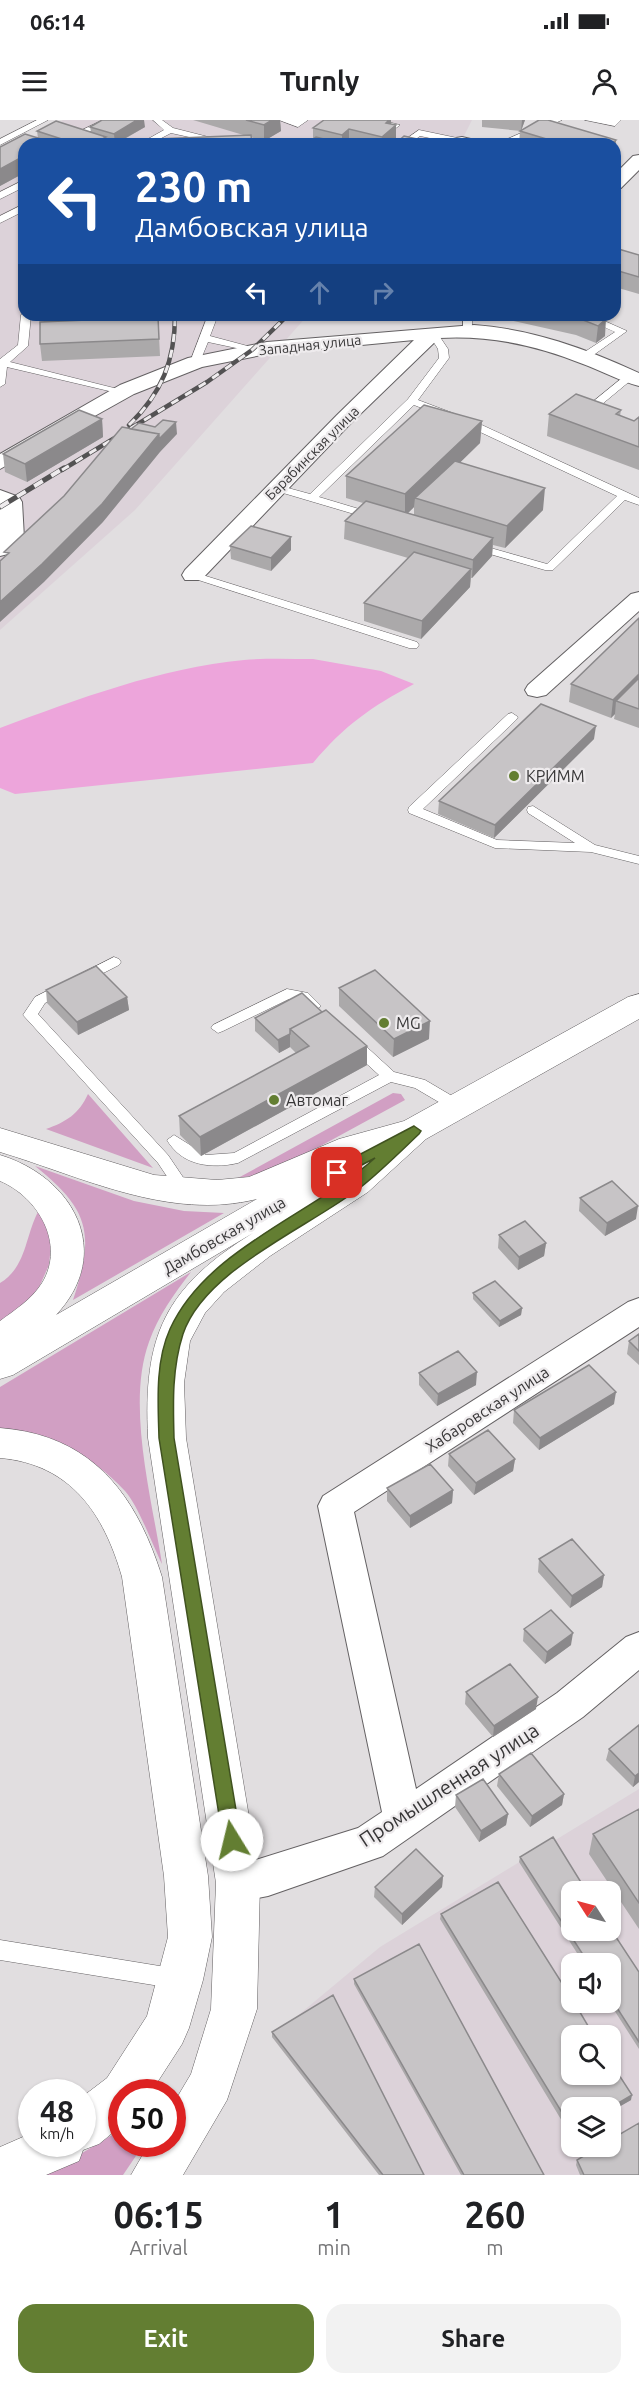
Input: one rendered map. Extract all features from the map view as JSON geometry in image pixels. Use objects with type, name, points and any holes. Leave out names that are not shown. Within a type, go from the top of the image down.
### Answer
[{"type":"main road","name":"Дамбовская улица","points":[[0,1365],[240,1224],[459,1107],[639,1005]]},
{"type":"main road","points":[[0,1140],[127,1182],[185,1192],[218,1193],[251,1189],[346,1149],[414,1131]]},
{"type":"main road","points":[[155,2175],[178,2142],[211,2084],[234,2009],[238,1883],[166,1438],[165,1387],[176,1331],[199,1295],[234,1262],[356,1184],[414,1131]]},
{"type":"main road","points":[[0,1167],[36,1185],[58,1208],[67,1232],[66,1262],[58,1286],[46,1303],[0,1340]]},
{"type":"main road","points":[[0,1443],[18,1443],[53,1454],[87,1478],[114,1509],[131,1543],[142,1577],[186,1876],[190,1937],[181,1980],[166,2028],[133,2079]]},
{"type":"main road","points":[[96,2116],[108,2106]]},
{"type":"main road","points":[[0,2171],[32,2157]]},
{"type":"street","points":[[621,185],[639,160]]},
{"type":"street","name":"Западная улица","points":[[0,463],[122,393],[195,362],[252,350],[433,333],[468,323],[584,357],[635,378]]},
{"type":"street","name":"Барабинская улица","points":[[193,575],[433,333]]},
{"type":"street","points":[[0,497],[11,501],[13,538],[0,549]]},
{"type":"street","points":[[537,690],[639,599]]},
{"type":"street","name":"Хабаровская улица","points":[[404,1819],[335,1506],[639,1311]]},
{"type":"street","name":"Промышленная улица","points":[[238,1883],[268,1878],[369,1843],[570,1705],[639,1648]]},
{"type":"lane","points":[[0,142],[44,120]]},
{"type":"lane","points":[[82,132],[110,120]]},
{"type":"lane","points":[[158,120],[170,130],[205,138]]},
{"type":"lane","points":[[283,120],[298,124],[304,120]]},
{"type":"lane","points":[[364,120],[397,122],[419,133],[442,138]]},
{"type":"lane","points":[[514,138],[558,120]]},
{"type":"lane","points":[[589,120],[615,123],[617,120]]},
{"type":"lane","points":[[155,138],[170,130]]},
{"type":"lane","points":[[412,138],[419,133]]},
{"type":"lane","points":[[0,196],[18,186]]},
{"type":"lane","points":[[0,219],[18,210]]},
{"type":"lane","points":[[1,362],[23,346],[25,321]]},
{"type":"lane","points":[[195,362],[210,321]]},
{"type":"lane","points":[[584,357],[622,331],[597,321]]},
{"type":"lane","points":[[312,498],[412,401],[444,358],[443,349],[433,333]]},
{"type":"lane","points":[[203,338],[252,350]]},
{"type":"lane","points":[[0,384],[1,362]]},
{"type":"lane","points":[[1,362],[122,393]]},
{"type":"lane","points":[[598,415],[588,411],[635,378]]},
{"type":"lane","points":[[412,401],[467,422],[639,502]]},
{"type":"lane","points":[[277,488],[391,522]]},
{"type":"lane","points":[[459,542],[549,568],[623,496]]},
{"type":"lane","points":[[193,575],[413,645]]},
{"type":"lane","points":[[512,717],[414,810],[495,844],[591,848],[639,860]]},
{"type":"lane","points":[[533,810],[591,848]]},
{"type":"lane","points":[[114,962],[40,1000],[30,1015],[163,1160],[185,1192]]},
{"type":"lane","points":[[218,1028],[286,994],[303,996],[329,1020]]},
{"type":"lane","points":[[346,1036],[389,1076],[420,1084],[459,1107]]},
{"type":"lane","points":[[174,1140],[198,1161],[220,1162],[238,1157],[389,1076]]},
{"type":"lane","points":[[0,1950],[181,1980]]},
{"type":"shaded area","points":[[63,120],[472,120],[463,138],[32,138]]},
{"type":"shaded area","points":[[18,146],[18,321],[303,321],[135,510],[0,630],[0,157]]},
{"type":"shaded area","points":[[313,659],[381,671],[414,684],[359,718],[313,763],[15,794],[0,788],[0,728],[120,686],[181,670],[244,660]]},
{"type":"shaded area","points":[[393,1093],[401,1094],[405,1100],[271,1173],[238,1178]]},
{"type":"shaded area","points":[[88,1094],[153,1168],[46,1129],[71,1116]]},
{"type":"shaded area","points":[[35,1166],[134,1201],[184,1211],[224,1213],[73,1300],[84,1257],[83,1225],[77,1210],[67,1196]]},
{"type":"shaded area","points":[[39,1210],[52,1235],[49,1265],[36,1294],[0,1326],[0,1283],[16,1268],[21,1259]]},
{"type":"shaded area","points":[[191,1272],[162,1314],[149,1342],[140,1394],[143,1452],[162,1564],[130,1497],[112,1478],[68,1448],[35,1436],[0,1430],[0,1387]]},
{"type":"shaded area","points":[[639,1789],[639,2175],[379,2175],[272,2037],[380,1947]]},
{"type":"shaded area","points":[[108,2137],[108,2157],[135,2157],[123,2175],[46,2175],[76,2157],[96,2157],[96,2145]]},
{"type":"building","points":[[102,120],[137,120],[114,134],[90,127]]},
{"type":"building","points":[[246,120],[272,120],[264,125]]},
{"type":"building","points":[[324,120],[389,120],[386,123],[396,125],[382,137],[349,129],[342,135],[313,128]]},
{"type":"building","points":[[539,120],[548,120],[609,138],[543,138],[520,131]]},
{"type":"building","points":[[56,121],[106,137],[59,138],[37,131]]},
{"type":"building","points":[[25,134],[38,138],[18,138],[18,159],[0,169],[0,147]]},
{"type":"building","points":[[251,135],[251,138],[180,138]]},
{"type":"building","points":[[621,250],[639,255],[639,277],[621,272]]},
{"type":"building","points":[[158,321],[159,339],[40,344],[40,322]]},
{"type":"building","points":[[586,321],[604,321],[598,326]]},
{"type":"building","points":[[576,394],[621,410],[616,414],[634,421],[639,417],[639,447],[549,414]]},
{"type":"building","points":[[424,405],[482,421],[405,494],[346,476]]},
{"type":"building","points":[[79,410],[102,419],[25,464],[3,454]]},
{"type":"building","points":[[163,420],[176,422],[159,439],[159,434],[131,429],[139,423],[155,427]]},
{"type":"building","points":[[122,427],[159,434],[102,504],[0,602],[0,561],[9,553],[4,552],[64,496]]},
{"type":"building","points":[[455,461],[545,488],[507,526],[415,498]]},
{"type":"building","points":[[366,501],[493,538],[473,560],[345,521]]},
{"type":"building","points":[[251,526],[291,537],[271,558],[230,546]]},
{"type":"building","points":[[414,552],[471,569],[422,621],[364,603]]},
{"type":"building","points":[[639,618],[639,674],[613,700],[571,684]]},
{"type":"building","points":[[638,679],[639,709],[616,701]]},
{"type":"building","points":[[541,704],[596,726],[495,825],[439,801]]},
{"type":"building","points":[[96,966],[127,997],[77,1022],[46,990]]},
{"type":"building","points":[[375,970],[430,1021],[394,1039],[339,988]]},
{"type":"building","points":[[302,993],[322,1012],[290,1029],[290,1034],[278,1040],[255,1018]]},
{"type":"building","points":[[326,1010],[367,1046],[200,1137],[179,1116],[309,1046],[290,1029]]},
{"type":"building","points":[[612,1181],[638,1206],[607,1223],[580,1198]]},
{"type":"building","points":[[525,1221],[546,1243],[519,1257],[499,1235]]},
{"type":"building","points":[[495,1281],[522,1308],[500,1321],[473,1293]]},
{"type":"building","points":[[639,1334],[639,1351],[629,1341]]},
{"type":"building","points":[[458,1351],[477,1372],[438,1394],[419,1373]]},
{"type":"building","points":[[589,1365],[616,1392],[540,1438],[514,1410]]},
{"type":"building","points":[[488,1430],[515,1459],[476,1483],[449,1454]]},
{"type":"building","points":[[430,1464],[453,1490],[410,1516],[387,1488]]},
{"type":"building","points":[[572,1539],[604,1575],[572,1596],[539,1559]]},
{"type":"building","points":[[551,1610],[573,1633],[547,1652],[524,1629]]},
{"type":"building","points":[[510,1664],[538,1697],[494,1726],[466,1692]]},
{"type":"building","points":[[639,1725],[639,1773],[635,1776],[609,1749]]},
{"type":"building","points":[[531,1753],[564,1794],[532,1816],[499,1774]]},
{"type":"building","points":[[483,1779],[508,1814],[481,1831],[456,1795]]},
{"type":"building","points":[[639,1809],[639,1903],[593,1834]]},
{"type":"building","points":[[553,1837],[580,1881],[561,1881],[561,1921],[520,1857]]},
{"type":"building","points":[[416,1849],[443,1876],[402,1914],[375,1887]]},
{"type":"building","points":[[498,1882],[561,1982],[561,2013],[580,2013],[588,2025],[561,2025],[561,2085],[621,2085],[621,2078],[632,2095],[621,2102],[621,2097],[561,2097],[561,2111],[441,1914]]},
{"type":"building","points":[[574,1941],[619,1941],[639,1972],[639,2042],[620,2013],[621,1953],[582,1953]]},
{"type":"building","points":[[419,1944],[544,2175],[464,2175],[354,1979]]},
{"type":"building","points":[[333,1995],[424,2175],[383,2175],[272,2032]]},
{"type":"building","points":[[639,2123],[639,2175],[584,2175],[577,2160],[582,2157],[621,2157],[621,2134]]},
{"type":"railway","points":[[129,425],[150,401],[164,375],[172,347],[175,321]]},
{"type":"railway","points":[[62,470],[207,382],[252,350],[282,321]]},
{"type":"railway","points":[[0,507],[64,468]]},
{"type":"place","name":"КРИММ","points":[[514,776]]},
{"type":"place","name":"MG","points":[[384,1023]]},
{"type":"place","name":"Автомаг","points":[[274,1100]]},
{"type":"route","points":[[232,1840],[166,1438],[165,1387],[176,1331],[199,1295],[234,1262],[356,1184],[414,1131],[337,1173]]}]
